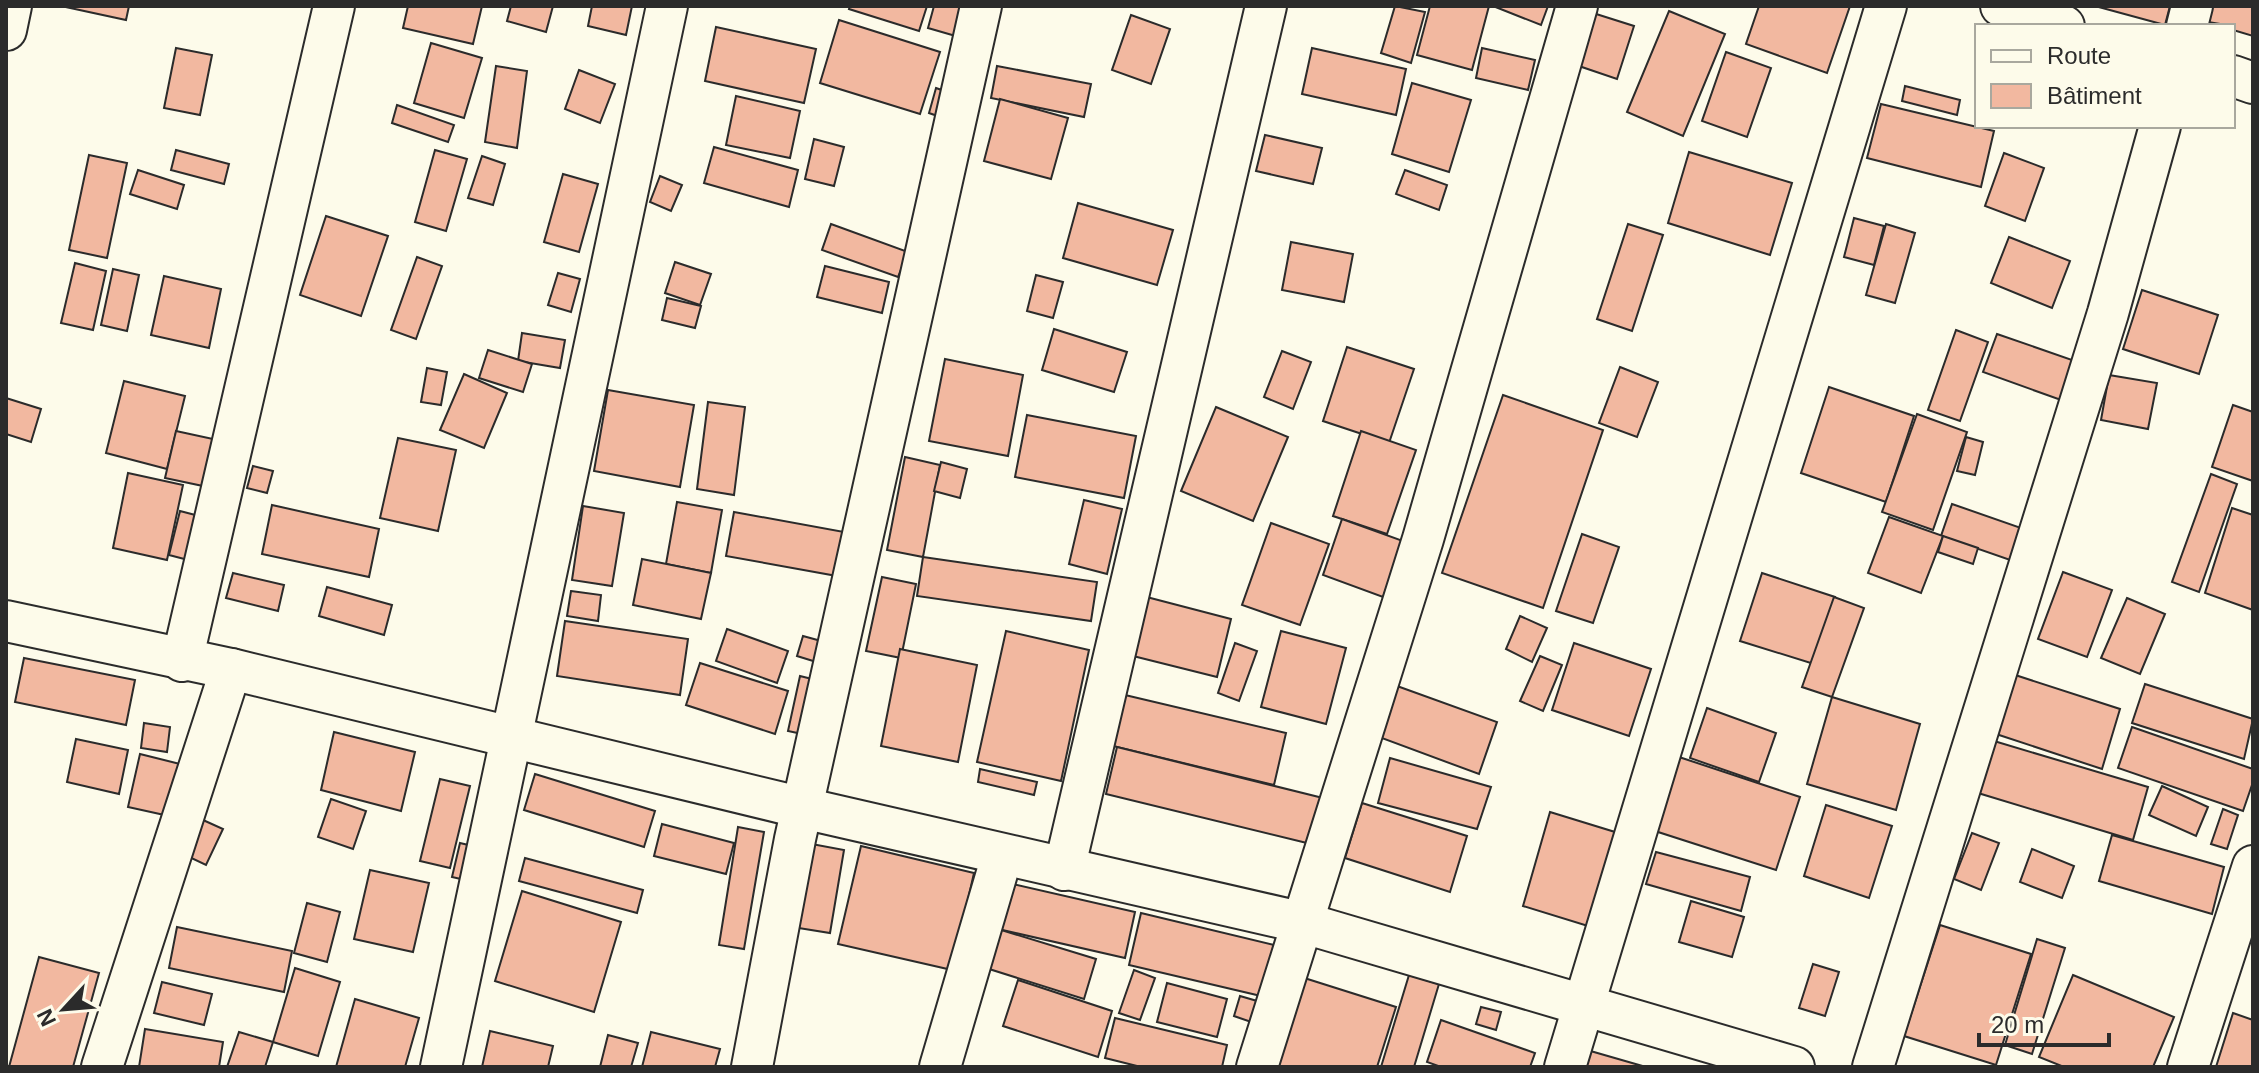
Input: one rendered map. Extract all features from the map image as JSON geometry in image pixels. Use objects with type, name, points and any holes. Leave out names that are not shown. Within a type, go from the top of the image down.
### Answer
[{"type":"street","points":[[6,30],[11,6]]},
{"type":"street","points":[[182,661],[334,6]]},
{"type":"street","points":[[441,1067],[667,6]]},
{"type":"street","points":[[752,1067],[803,808],[981,6]]},
{"type":"street","points":[[1064,870],[1266,6]]},
{"type":"street","points":[[1257,1067],[1423,539],[1577,6]]},
{"type":"street","points":[[1565,1067],[1886,6]]},
{"type":"street","points":[[2001,6],[2058,24]]},
{"type":"street","points":[[1873,1067],[2104,328],[2159,128]]},
{"type":"street","points":[[6,621],[231,669],[803,808],[896,827],[1002,856],[1304,923],[1794,1067]]},
{"type":"street","points":[[102,1067],[231,669]]},
{"type":"street","points":[[940,1067],[1002,856]]},
{"type":"street","points":[[2188,1067],[2253,866]]},
{"type":"building","points":[[61,6],[129,6],[126,20]]},
{"type":"building","points":[[408,6],[482,6],[473,44],[403,28]]},
{"type":"building","points":[[511,6],[553,6],[546,32],[507,21]]},
{"type":"building","points":[[592,6],[632,6],[626,35],[588,26]]},
{"type":"building","points":[[850,6],[927,6],[919,31],[849,9]]},
{"type":"building","points":[[934,6],[967,6],[959,37],[928,28]]},
{"type":"building","points":[[1395,6],[1425,12],[1411,63],[1381,53]]},
{"type":"building","points":[[1430,6],[1489,6],[1472,70],[1417,55]]},
{"type":"building","points":[[1493,6],[1548,6],[1541,25]]},
{"type":"building","points":[[1759,6],[1850,6],[1827,73],[1746,44]]},
{"type":"building","points":[[2095,6],[2170,6],[2165,24]]},
{"type":"building","points":[[2213,6],[2253,6],[2253,36],[2235,31],[2235,24],[2208,22]]},
{"type":"building","points":[[1669,11],[1725,34],[1683,136],[1627,112]]},
{"type":"building","points":[[1593,13],[1634,26],[1617,79],[1576,65]]},
{"type":"building","points":[[1131,15],[1170,29],[1151,84],[1112,70]]},
{"type":"building","points":[[839,20],[940,52],[920,114],[820,83]]},
{"type":"building","points":[[716,27],[816,49],[804,103],[705,81]]},
{"type":"building","points":[[431,43],[482,58],[464,118],[414,103]]},
{"type":"building","points":[[176,48],[212,55],[200,115],[164,108]]},
{"type":"building","points":[[1312,48],[1406,69],[1396,115],[1302,94]]},
{"type":"building","points":[[1482,48],[1535,60],[1528,90],[1476,78]]},
{"type":"building","points":[[1726,52],[1771,68],[1747,137],[1702,121]]},
{"type":"building","points":[[496,66],[527,71],[517,148],[485,142]]},
{"type":"building","points":[[997,66],[1091,84],[1084,117],[991,98]]},
{"type":"building","points":[[579,70],[615,84],[600,123],[565,109]]},
{"type":"building","points":[[1412,83],[1471,100],[1449,172],[1392,154]]},
{"type":"building","points":[[1905,86],[1960,100],[1957,115],[1902,101]]},
{"type":"building","points":[[936,88],[950,93],[943,118],[929,113]]},
{"type":"building","points":[[736,96],[800,111],[790,158],[726,145]]},
{"type":"building","points":[[1000,99],[1068,118],[1051,179],[984,161]]},
{"type":"building","points":[[1881,104],[1994,131],[1981,187],[1867,158]]},
{"type":"building","points":[[397,105],[454,125],[448,142],[392,123]]},
{"type":"building","points":[[1265,135],[1322,148],[1313,184],[1256,171]]},
{"type":"building","points":[[814,139],[844,147],[834,186],[805,179]]},
{"type":"building","points":[[714,147],[798,170],[789,207],[704,183]]},
{"type":"building","points":[[176,150],[229,164],[224,184],[171,170]]},
{"type":"building","points":[[435,150],[467,159],[446,231],[415,222]]},
{"type":"building","points":[[1689,152],[1792,183],[1770,255],[1668,223]]},
{"type":"building","points":[[2004,153],[2044,168],[2025,221],[1985,206]]},
{"type":"building","points":[[89,155],[127,163],[107,258],[69,250]]},
{"type":"building","points":[[482,156],[505,164],[493,205],[468,198]]},
{"type":"building","points":[[138,170],[184,185],[177,209],[130,194]]},
{"type":"building","points":[[1405,170],[1447,185],[1439,210],[1396,194]]},
{"type":"building","points":[[563,174],[598,184],[579,252],[544,242]]},
{"type":"building","points":[[660,176],[682,185],[671,211],[650,202]]},
{"type":"building","points":[[1078,203],[1173,230],[1157,285],[1063,258]]},
{"type":"building","points":[[326,216],[388,236],[361,316],[300,295]]},
{"type":"building","points":[[1854,218],[1884,226],[1874,265],[1844,257]]},
{"type":"building","points":[[831,224],[908,252],[898,277],[822,250]]},
{"type":"building","points":[[1628,224],[1663,235],[1632,331],[1597,319]]},
{"type":"building","points":[[1886,224],[1915,233],[1895,303],[1866,295]]},
{"type":"building","points":[[2009,237],[2070,261],[2052,308],[1991,283]]},
{"type":"building","points":[[1291,242],[1353,254],[1344,302],[1282,290]]},
{"type":"building","points":[[417,257],[442,266],[416,339],[391,330]]},
{"type":"building","points":[[675,262],[711,274],[700,305],[665,293]]},
{"type":"building","points":[[75,263],[106,271],[93,330],[61,323]]},
{"type":"building","points":[[825,266],[889,282],[882,313],[817,297]]},
{"type":"building","points":[[113,269],[139,275],[127,331],[101,325]]},
{"type":"building","points":[[558,273],[580,279],[571,312],[548,305]]},
{"type":"building","points":[[1036,275],[1063,282],[1053,318],[1027,311]]},
{"type":"building","points":[[164,276],[221,289],[209,348],[151,335]]},
{"type":"building","points":[[2142,290],[2218,315],[2199,374],[2123,349]]},
{"type":"building","points":[[667,298],[701,306],[695,328],[662,320]]},
{"type":"building","points":[[1054,329],[1127,352],[1114,392],[1042,370]]},
{"type":"building","points":[[1956,330],[1988,342],[1960,421],[1928,410]]},
{"type":"building","points":[[522,333],[565,340],[560,368],[518,361]]},
{"type":"building","points":[[1997,334],[2075,361],[2061,400],[1983,372]]},
{"type":"building","points":[[1347,347],[1414,369],[1389,443],[1323,421]]},
{"type":"building","points":[[488,350],[532,364],[523,392],[479,378]]},
{"type":"building","points":[[1282,351],[1311,362],[1293,409],[1264,397]]},
{"type":"building","points":[[945,359],[1023,375],[1008,456],[929,441]]},
{"type":"building","points":[[1620,367],[1658,382],[1637,437],[1599,423]]},
{"type":"building","points":[[427,368],[447,372],[441,405],[421,402]]},
{"type":"building","points":[[464,374],[507,393],[484,448],[440,430]]},
{"type":"building","points":[[2109,375],[2157,383],[2148,429],[2101,420]]},
{"type":"building","points":[[124,381],[185,396],[167,469],[106,453]]},
{"type":"building","points":[[1829,387],[1914,416],[1886,502],[1801,473]]},
{"type":"building","points":[[608,390],[694,405],[680,487],[594,471]]},
{"type":"building","points":[[1503,395],[1603,430],[1543,608],[1442,573]]},
{"type":"building","points":[[6,398],[41,409],[31,442],[6,434]]},
{"type":"building","points":[[708,402],[745,407],[734,495],[697,489]]},
{"type":"building","points":[[2233,405],[2253,412],[2253,481],[2212,467]]},
{"type":"building","points":[[1216,407],[1288,437],[1253,521],[1181,491]]},
{"type":"building","points":[[1917,414],[1967,432],[1933,530],[1882,512]]},
{"type":"building","points":[[1027,415],[1136,436],[1124,498],[1015,477]]},
{"type":"building","points":[[176,431],[213,439],[203,486],[165,478]]},
{"type":"building","points":[[1361,431],[1416,450],[1387,534],[1333,516]]},
{"type":"building","points":[[1966,437],[1983,442],[1975,475],[1957,471]]},
{"type":"building","points":[[398,438],[456,450],[438,531],[380,518]]},
{"type":"building","points":[[905,457],[940,465],[923,557],[887,550]]},
{"type":"building","points":[[941,462],[967,469],[960,498],[934,491]]},
{"type":"building","points":[[253,466],[273,471],[267,493],[247,488]]},
{"type":"building","points":[[128,473],[183,485],[167,560],[113,548]]},
{"type":"building","points":[[2211,474],[2237,484],[2199,592],[2172,582]]},
{"type":"building","points":[[1084,500],[1122,509],[1107,574],[1069,564]]},
{"type":"building","points":[[677,502],[722,510],[711,573],[666,564]]},
{"type":"building","points":[[1952,504],[2024,529],[2013,561],[1941,536]]},
{"type":"building","points":[[272,505],[379,529],[369,577],[262,554]]},
{"type":"building","points":[[583,506],[624,513],[612,586],[572,580]]},
{"type":"building","points":[[2232,508],[2253,515],[2253,610],[2205,593]]},
{"type":"building","points":[[180,511],[203,517],[192,561],[169,555]]},
{"type":"building","points":[[734,512],[855,534],[848,578],[726,556]]},
{"type":"building","points":[[1889,517],[1943,536],[1921,593],[1868,573]]},
{"type":"building","points":[[1342,519],[1403,541],[1383,597],[1323,575]]},
{"type":"building","points":[[1271,523],[1329,544],[1300,625],[1242,605]]},
{"type":"building","points":[[1582,534],[1619,547],[1593,623],[1556,611]]},
{"type":"building","points":[[1943,536],[1978,548],[1973,564],[1938,552]]},
{"type":"building","points":[[923,557],[1097,582],[1091,621],[917,596]]},
{"type":"building","points":[[642,559],[711,573],[701,619],[633,605]]},
{"type":"building","points":[[2063,572],[2112,590],[2087,657],[2038,639]]},
{"type":"building","points":[[233,573],[284,585],[278,611],[226,598]]},
{"type":"building","points":[[1762,573],[1835,597],[1814,664],[1740,641]]},
{"type":"building","points":[[882,577],[916,584],[901,658],[866,651]]},
{"type":"building","points":[[327,587],[392,605],[384,635],[319,616]]},
{"type":"building","points":[[571,591],[601,595],[598,621],[567,616]]},
{"type":"building","points":[[1139,595],[1231,619],[1217,677],[1125,654]]},
{"type":"building","points":[[1834,597],[1864,608],[1832,697],[1802,687]]},
{"type":"building","points":[[2127,598],[2165,614],[2140,674],[2101,658]]},
{"type":"building","points":[[1520,616],[1547,628],[1532,662],[1506,649]]},
{"type":"building","points":[[565,621],[688,639],[680,695],[557,676]]},
{"type":"building","points":[[727,629],[788,651],[777,683],[716,661]]},
{"type":"building","points":[[1006,631],[1089,650],[1061,781],[977,762]]},
{"type":"building","points":[[1281,631],[1346,648],[1326,724],[1261,707]]},
{"type":"building","points":[[803,636],[832,644],[826,665],[797,656]]},
{"type":"building","points":[[1235,643],[1257,651],[1239,701],[1218,693]]},
{"type":"building","points":[[1574,643],[1651,669],[1629,736],[1552,710]]},
{"type":"building","points":[[900,649],[977,665],[958,762],[881,746]]},
{"type":"building","points":[[1540,656],[1562,665],[1543,711],[1520,701]]},
{"type":"building","points":[[24,658],[135,680],[126,725],[15,702]]},
{"type":"building","points":[[700,663],[788,691],[775,734],[686,705]]},
{"type":"building","points":[[2006,672],[2120,709],[2102,769],[1987,731]]},
{"type":"building","points":[[800,676],[820,681],[807,735],[788,731]]},
{"type":"building","points":[[2145,684],[2253,719],[2244,759],[2132,723]]},
{"type":"building","points":[[1397,686],[1497,722],[1479,774],[1379,737]]},
{"type":"building","points":[[1125,695],[1286,733],[1274,785],[1113,746]]},
{"type":"building","points":[[1832,697],[1920,724],[1896,810],[1807,784]]},
{"type":"building","points":[[1707,708],[1776,733],[1759,782],[1690,758]]},
{"type":"building","points":[[144,723],[170,727],[167,752],[141,748]]},
{"type":"building","points":[[2132,727],[2253,769],[2253,782],[2243,811],[2118,768]]},
{"type":"building","points":[[334,732],[415,752],[401,811],[321,790]]},
{"type":"building","points":[[76,739],[128,750],[119,794],[67,782]]},
{"type":"building","points":[[1994,741],[2148,787],[2133,840],[1978,793]]},
{"type":"building","points":[[1117,747],[1323,798],[1311,844],[1106,794]]},
{"type":"building","points":[[140,754],[180,764],[169,816],[128,807]]},
{"type":"building","points":[[1679,757],[1800,797],[1776,870],[1655,831]]},
{"type":"building","points":[[1390,758],[1491,787],[1477,829],[1378,803]]},
{"type":"building","points":[[980,769],[1037,782],[1034,795],[978,782]]},
{"type":"building","points":[[535,774],[655,811],[644,847],[524,810]]},
{"type":"building","points":[[440,779],[470,786],[450,868],[420,861]]},
{"type":"building","points":[[2162,786],[2208,807],[2196,836],[2149,815]]},
{"type":"building","points":[[331,799],[366,811],[353,849],[318,837]]},
{"type":"building","points":[[1362,803],[1467,836],[1450,892],[1345,858]]},
{"type":"building","points":[[1826,805],[1892,826],[1869,898],[1804,876]]},
{"type":"building","points":[[2223,809],[2238,815],[2227,849],[2211,844]]},
{"type":"building","points":[[1550,812],[1615,832],[1588,926],[1523,906]]},
{"type":"building","points":[[203,820],[223,829],[206,865],[185,855]]},
{"type":"building","points":[[662,824],[734,843],[726,874],[654,856]]},
{"type":"building","points":[[738,827],[764,832],[744,949],[719,945]]},
{"type":"building","points":[[1972,833],[1999,843],[1981,890],[1954,879]]},
{"type":"building","points":[[2112,835],[2224,867],[2212,914],[2099,881]]},
{"type":"building","points":[[801,842],[844,850],[830,933],[786,926]]},
{"type":"building","points":[[460,843],[481,848],[474,882],[452,877]]},
{"type":"building","points":[[861,846],[974,873],[952,970],[838,944]]},
{"type":"building","points":[[2032,849],[2074,866],[2062,898],[2020,882]]},
{"type":"building","points":[[1656,852],[1750,877],[1741,911],[1646,884]]},
{"type":"building","points":[[525,858],[643,890],[637,913],[519,881]]},
{"type":"building","points":[[370,870],[429,883],[413,952],[354,939]]},
{"type":"building","points":[[1008,883],[1135,912],[1125,958],[998,929]]},
{"type":"building","points":[[522,891],[621,922],[594,1012],[495,981]]},
{"type":"building","points":[[1691,901],[1744,917],[1732,957],[1679,942]]},
{"type":"building","points":[[307,903],[340,912],[327,962],[294,953]]},
{"type":"building","points":[[1141,913],[1274,945],[1261,996],[1129,965]]},
{"type":"building","points":[[1940,925],[2031,954],[1996,1065],[1904,1036]]},
{"type":"building","points":[[177,927],[292,951],[284,992],[169,968]]},
{"type":"building","points":[[998,929],[1096,959],[1084,999],[986,968]]},
{"type":"building","points":[[2037,939],[2065,948],[2032,1054],[2005,1045]]},
{"type":"building","points":[[39,957],[99,973],[73,1067],[9,1067]]},
{"type":"building","points":[[1813,964],[1839,972],[1825,1016],[1799,1008]]},
{"type":"building","points":[[295,968],[340,982],[318,1056],[273,1042]]},
{"type":"building","points":[[1134,970],[1155,978],[1140,1020],[1119,1013]]},
{"type":"building","points":[[1409,975],[1439,984],[1414,1067],[1381,1067]]},
{"type":"building","points":[[2073,975],[2174,1017],[2153,1067],[2064,1067],[2039,1057]]},
{"type":"building","points":[[1298,976],[1396,1007],[1377,1067],[1269,1067]]},
{"type":"building","points":[[1018,980],[1112,1011],[1098,1057],[1003,1026]]},
{"type":"building","points":[[162,982],[212,994],[204,1025],[154,1013]]},
{"type":"building","points":[[1167,983],[1227,999],[1217,1037],[1157,1022]]},
{"type":"building","points":[[1240,996],[1264,1003],[1257,1024],[1234,1016]]},
{"type":"building","points":[[355,999],[419,1018],[405,1067],[336,1067]]},
{"type":"building","points":[[1481,1007],[1501,1012],[1496,1030],[1476,1024]]},
{"type":"building","points":[[2233,1013],[2253,1020],[2253,1067],[2216,1067]]},
{"type":"building","points":[[1115,1018],[1227,1045],[1222,1067],[1141,1067],[1105,1058]]},
{"type":"building","points":[[1441,1020],[1535,1053],[1530,1067],[1441,1067],[1427,1062]]},
{"type":"building","points":[[145,1029],[223,1042],[219,1067],[139,1067]]},
{"type":"building","points":[[490,1031],[553,1046],[548,1067],[482,1067]]},
{"type":"building","points":[[239,1032],[273,1042],[265,1067],[227,1067]]},
{"type":"building","points":[[651,1032],[720,1049],[715,1067],[642,1067]]},
{"type":"building","points":[[608,1035],[638,1043],[631,1067],[600,1067]]},
{"type":"building","points":[[1587,1050],[1646,1067],[1582,1067]]}]
